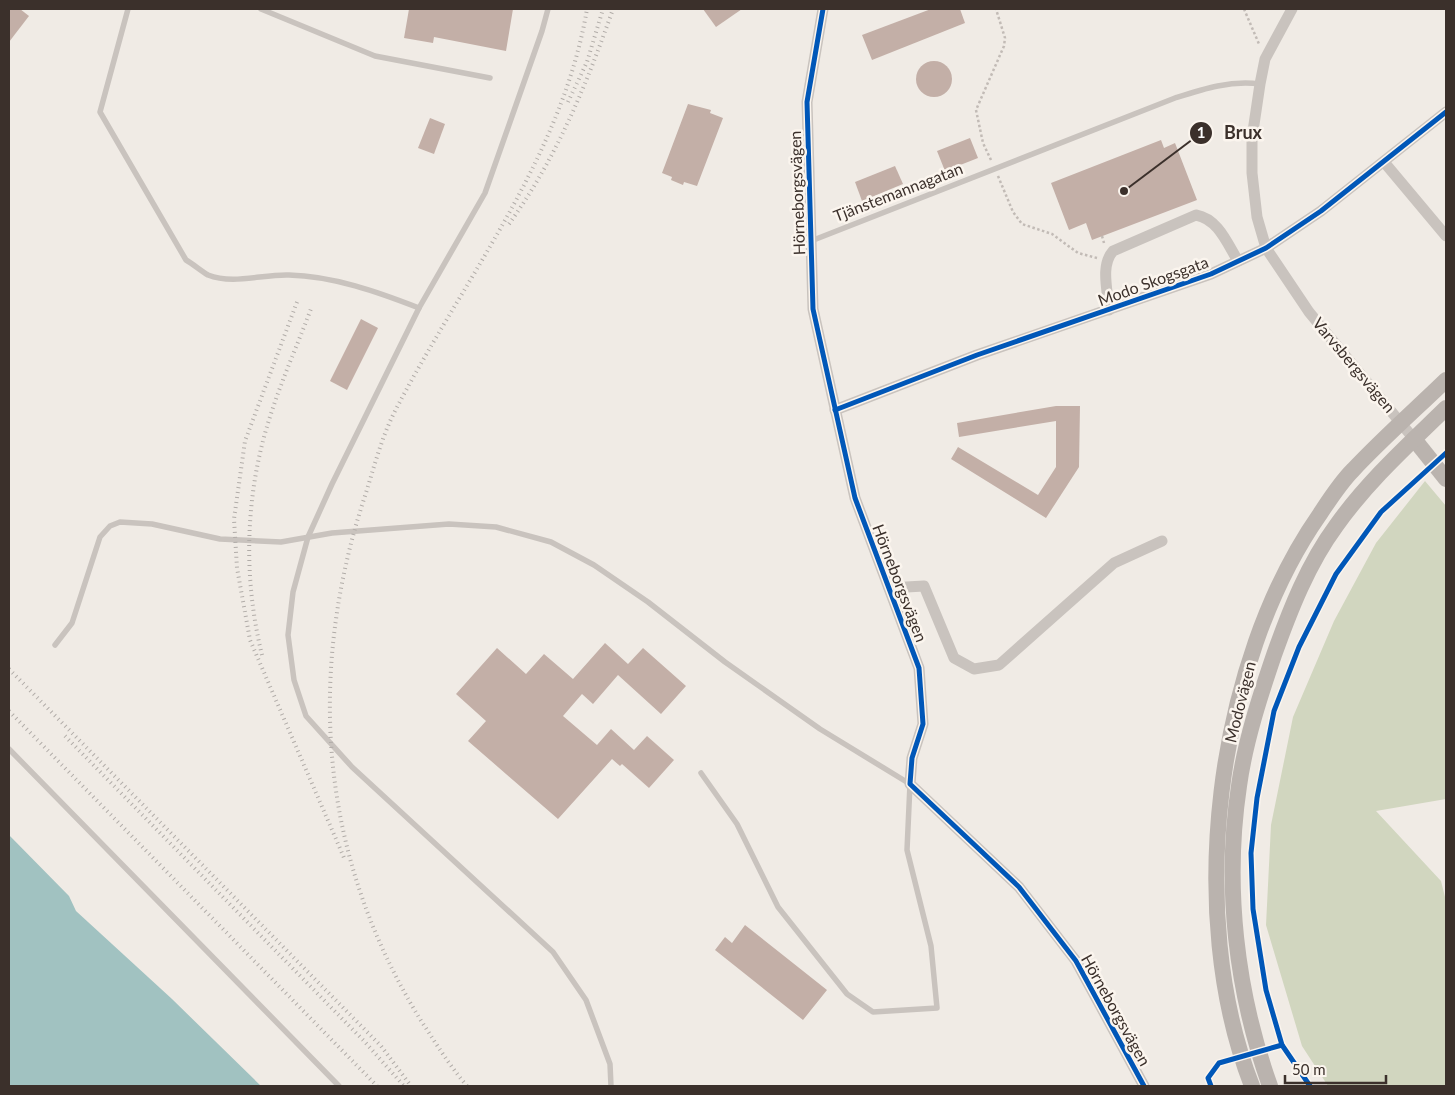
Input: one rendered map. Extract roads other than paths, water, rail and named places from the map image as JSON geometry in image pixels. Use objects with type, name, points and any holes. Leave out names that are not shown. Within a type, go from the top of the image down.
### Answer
[{"type":"main road","name":"Modovägen","points":[[1252,1086],[1235,1031],[1225,983],[1216,882],[1222,778],[1242,687],[1261,626],[1290,563],[1314,523],[1351,471],[1446,380]]},
{"type":"main road","name":"Modovägen","points":[[1270,1086],[1252,1026],[1241,978],[1235,932],[1234,835],[1239,784],[1267,676],[1282,632],[1308,573],[1335,526],[1357,498],[1446,408]]},
{"type":"main road","name":"Varvsbergsvägen","points":[[1414,439],[1446,479]]},
{"type":"street","name":"Hörneborgsvägen","points":[[823,9],[807,102],[814,309],[855,498],[919,668],[923,724],[912,758],[910,784],[1019,887],[1059,938],[1076,961],[1144,1086]]},
{"type":"street","name":"Varvsbergsvägen","points":[[1292,9],[1265,59],[1260,84],[1252,138],[1252,173],[1257,217],[1266,248],[1309,312],[1414,439]]},
{"type":"street","name":"Modo Skogsgata","points":[[835,410],[977,355],[1211,274],[1266,248],[1321,211],[1446,112]]},
{"type":"street","points":[[1384,162],[1446,236]]},
{"type":"street","points":[[1109,310],[1105,267],[1107,258],[1113,251],[1196,215],[1205,216],[1214,223],[1238,261]]},
{"type":"street","points":[[889,588],[924,586],[954,658],[974,669],[999,665],[1114,563],[1162,541]]},
{"type":"lane","points":[[128,9],[100,112],[186,260],[209,275],[244,280],[289,275],[337,282],[380,293],[419,308]]},
{"type":"lane","points":[[261,9],[375,56],[490,78]]},
{"type":"lane","points":[[548,9],[485,193],[419,308],[332,484],[308,537],[293,592],[288,635],[294,680],[306,716],[352,767],[553,952],[586,1000],[610,1064],[611,1086]]},
{"type":"lane","name":"Tjänstemannagatan","points":[[811,241],[1206,88],[1245,82],[1260,84]]},
{"type":"lane","points":[[55,645],[72,623],[100,537],[110,526],[120,522],[152,524],[220,538],[273,542],[354,531],[449,524],[496,527],[551,542],[594,564],[648,602],[725,662],[820,728],[910,784],[907,850],[931,946],[937,1008],[873,1012],[847,994],[778,908],[738,824],[701,773]]},
{"type":"lane","points":[[9,749],[339,1086]]},
{"type":"water","points":[[9,835],[69,896],[76,911],[172,999],[261,1086],[9,1086]]},
{"type":"railway","points":[[467,1086],[448,1062],[420,1019],[387,958],[361,895],[343,832],[333,767],[330,701],[334,635],[345,569],[363,502],[385,434],[394,413],[421,364],[507,217],[533,168],[556,116],[574,64],[587,9]]},
{"type":"railway","points":[[568,102],[587,62],[603,9]]},
{"type":"railway","points":[[509,224],[542,173],[556,147],[581,93],[613,9]]},
{"type":"railway","points":[[297,302],[245,441],[234,519],[237,568],[250,640],[345,860]]},
{"type":"railway","points":[[262,655],[256,626],[250,567],[249,537],[255,478],[269,420],[312,306]]},
{"type":"railway","points":[[9,669],[381,1046],[411,1086]]},
{"type":"railway","points":[[9,711],[377,1086]]},
{"type":"railway","points":[[65,736],[364,1041],[404,1086]]},
{"type":"place","name":"Brux","points":[[1124,191]]}]
